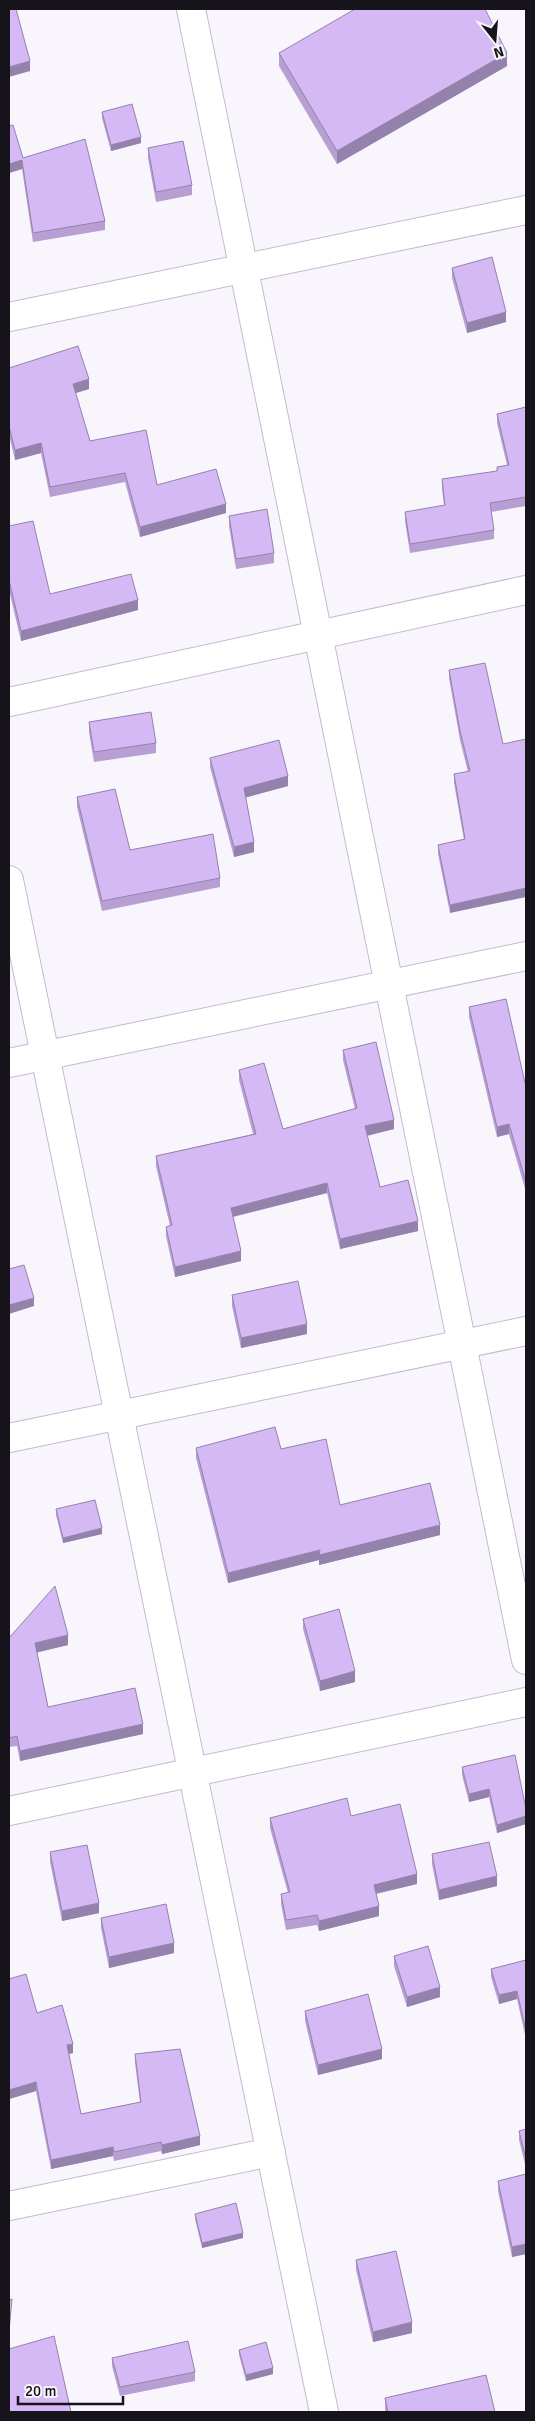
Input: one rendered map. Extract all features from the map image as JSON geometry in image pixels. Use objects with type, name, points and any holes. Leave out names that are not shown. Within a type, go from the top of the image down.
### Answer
[{"type":"street","points":[[191,9],[526,1660]]},
{"type":"street","points":[[9,317],[526,210]]},
{"type":"street","points":[[9,702],[526,590]]},
{"type":"street","points":[[9,880],[324,2412]]},
{"type":"street","points":[[9,1063],[526,956]]},
{"type":"street","points":[[9,1438],[526,1331]]},
{"type":"street","points":[[9,1811],[526,1702]]},
{"type":"street","points":[[9,2206],[270,2152]]},
{"type":"building","points":[[9,9],[16,9],[30,61],[9,67]]},
{"type":"building","points":[[355,9],[485,9],[507,53],[337,151],[279,53]]},
{"type":"building","points":[[132,104],[141,137],[111,145],[102,112]]},
{"type":"building","points":[[13,125],[23,158],[85,139],[105,221],[33,233],[22,160],[9,164],[9,126]]},
{"type":"building","points":[[183,141],[192,185],[156,192],[148,148]]},
{"type":"building","points":[[492,257],[506,312],[467,323],[452,268]]},
{"type":"building","points":[[78,346],[89,379],[73,384],[90,441],[146,430],[157,485],[216,469],[226,504],[140,527],[125,473],[50,487],[41,443],[15,450],[9,426],[9,368]]},
{"type":"building","points":[[526,407],[526,497],[490,503],[494,530],[410,544],[405,512],[445,505],[442,479],[497,471],[497,467],[509,465],[497,414]]},
{"type":"building","points":[[267,509],[274,553],[236,559],[229,516]]},
{"type":"building","points":[[33,521],[50,594],[131,574],[138,600],[21,631],[9,580],[9,526]]},
{"type":"building","points":[[485,663],[503,744],[526,739],[526,888],[450,905],[438,845],[465,839],[454,774],[470,771],[460,731],[449,670]]},
{"type":"building","points":[[151,712],[156,743],[94,752],[89,722]]},
{"type":"building","points":[[279,740],[288,776],[244,788],[254,842],[234,847],[210,758]]},
{"type":"building","points":[[115,789],[130,850],[213,834],[220,878],[102,901],[77,797]]},
{"type":"building","points":[[506,999],[526,1087],[526,1182],[509,1124],[497,1127],[469,1007]]},
{"type":"building","points":[[376,1042],[394,1120],[365,1126],[380,1187],[408,1180],[418,1221],[340,1239],[327,1183],[231,1208],[241,1251],[175,1267],[166,1227],[172,1225],[156,1156],[256,1134],[239,1070],[264,1063],[283,1129],[357,1108],[343,1050]]},
{"type":"building","points":[[24,1265],[34,1298],[9,1305],[9,1269]]},
{"type":"building","points":[[298,1281],[307,1324],[241,1338],[232,1295]]},
{"type":"building","points":[[275,1427],[281,1449],[326,1439],[340,1505],[430,1483],[440,1525],[319,1555],[320,1550],[228,1573],[196,1448]]},
{"type":"building","points":[[95,1500],[102,1528],[63,1538],[56,1509]]},
{"type":"building","points":[[55,1586],[68,1635],[35,1643],[48,1707],[135,1688],[143,1724],[20,1751],[17,1736],[9,1738],[9,1638]]},
{"type":"building","points":[[339,1609],[355,1671],[320,1681],[303,1619]]},
{"type":"building","points":[[515,1755],[526,1816],[497,1825],[489,1789],[469,1794],[462,1767]]},
{"type":"building","points":[[347,1798],[351,1816],[400,1804],[417,1874],[374,1885],[379,1906],[319,1921],[317,1915],[286,1920],[281,1894],[290,1892],[270,1818]]},
{"type":"building","points":[[489,1842],[497,1876],[439,1890],[432,1854]]},
{"type":"building","points":[[87,1845],[99,1903],[62,1911],[50,1852]]},
{"type":"building","points":[[166,1904],[174,1943],[109,1957],[101,1918]]},
{"type":"building","points":[[428,1946],[440,1987],[407,1997],[394,1956]]},
{"type":"building","points":[[526,1960],[526,2031],[517,1991],[499,1995],[491,1969]]},
{"type":"building","points":[[26,1974],[37,2013],[62,2005],[73,2044],[67,2045],[81,2114],[141,2102],[135,2054],[180,2049],[200,2136],[162,2145],[161,2142],[114,2152],[113,2147],[51,2160],[36,2082],[9,2090],[9,1979]]},
{"type":"building","points":[[368,1994],[382,2049],[318,2065],[305,2011]]},
{"type":"building","points":[[526,2129],[526,2159],[519,2131]]},
{"type":"building","points":[[526,2174],[526,2244],[512,2247],[498,2181]]},
{"type":"building","points":[[236,2203],[243,2233],[202,2243],[195,2214]]},
{"type":"building","points":[[396,2251],[412,2322],[373,2332],[356,2260]]},
{"type":"building","points":[[12,2299],[9,2331],[9,2300]]},
{"type":"building","points":[[54,2336],[71,2412],[9,2412],[9,2349]]},
{"type":"building","points":[[188,2341],[195,2372],[120,2387],[112,2358]]},
{"type":"building","points":[[266,2342],[273,2368],[246,2375],[239,2350]]},
{"type":"building","points":[[486,2375],[495,2412],[388,2412],[385,2398]]}]
